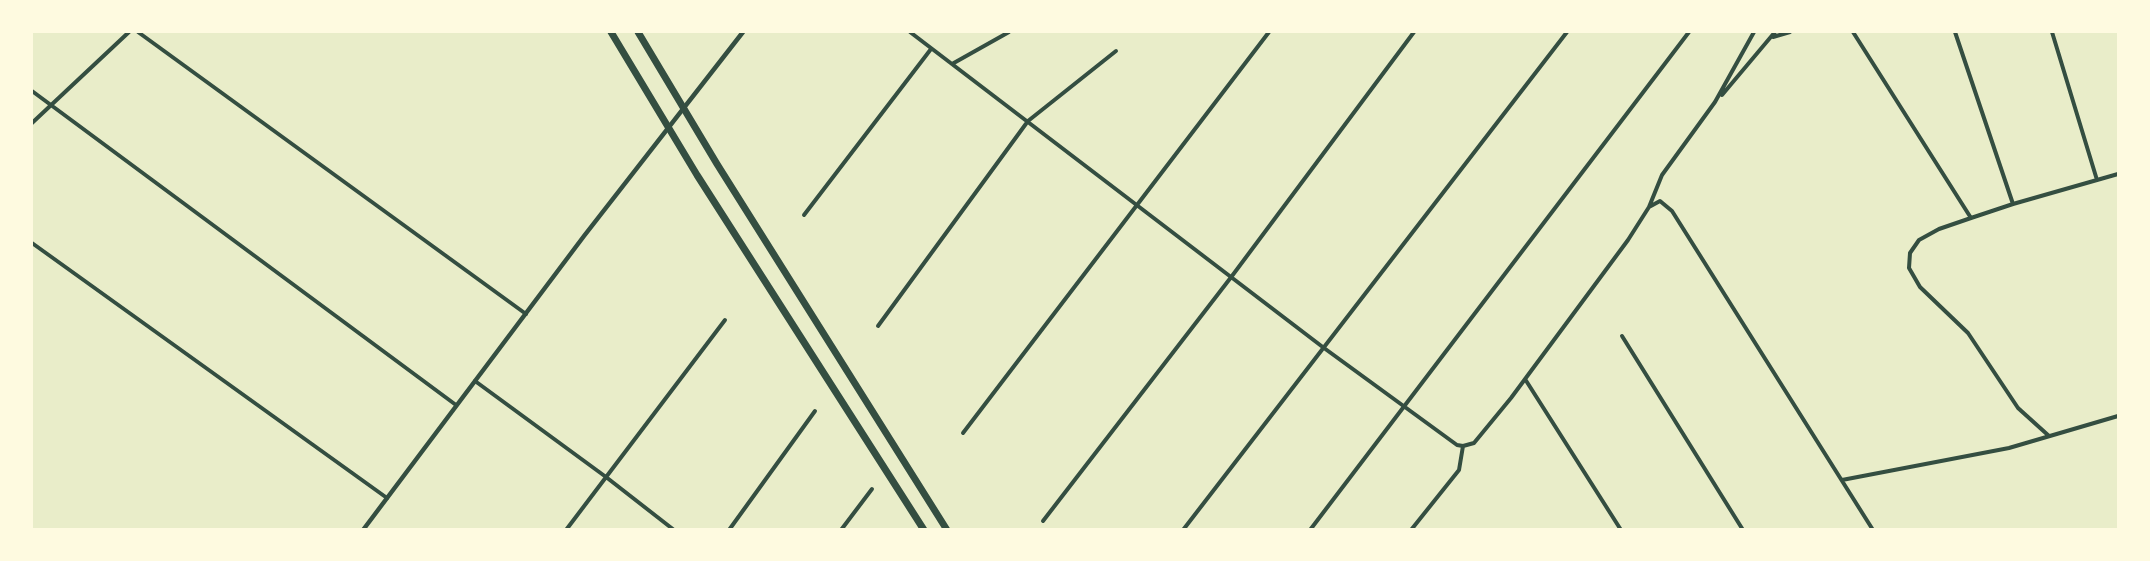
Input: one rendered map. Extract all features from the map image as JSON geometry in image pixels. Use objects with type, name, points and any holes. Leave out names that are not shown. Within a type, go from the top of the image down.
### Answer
[{"type":"highway","points":[[611,32],[697,176],[924,530]]},
{"type":"highway","points":[[638,32],[717,164],[947,530]]},
{"type":"street","points":[[32,123],[129,32]]},
{"type":"street","points":[[138,32],[526,314]]},
{"type":"street","points":[[363,530],[474,381],[742,32]]},
{"type":"street","points":[[910,32],[1324,348],[1457,445],[1462,446],[1474,443],[1525,379],[1628,240],[1649,207],[1662,176],[1715,102],[1775,32]]},
{"type":"street","points":[[952,64],[1009,32]]},
{"type":"street","points":[[963,433],[1269,32]]},
{"type":"street","points":[[1043,521],[1232,276],[1414,32]]},
{"type":"street","points":[[1183,530],[1567,32]]},
{"type":"street","points":[[1310,530],[1689,32]]},
{"type":"street","points":[[1715,102],[1754,32]]},
{"type":"street","points":[[1772,37],[1790,32]]},
{"type":"street","points":[[1852,32],[1971,218]]},
{"type":"street","points":[[1955,32],[2013,204]]},
{"type":"street","points":[[2052,32],[2097,180]]},
{"type":"street","points":[[804,216],[931,49]]},
{"type":"street","points":[[878,326],[1028,121],[1116,51]]},
{"type":"street","points":[[32,91],[456,405]]},
{"type":"street","points":[[2049,436],[2018,408],[1968,333],[1920,287],[1909,268],[1910,253],[1919,240],[1939,229],[2013,204],[2118,174]]},
{"type":"street","points":[[1649,207],[1660,201],[1672,211],[1873,530]]},
{"type":"street","points":[[32,243],[387,498]]},
{"type":"street","points":[[566,530],[725,320]]},
{"type":"street","points":[[1622,336],[1743,530]]},
{"type":"street","points":[[1525,379],[1621,530]]},
{"type":"street","points":[[474,381],[606,477],[674,530]]},
{"type":"street","points":[[729,530],[816,411]]},
{"type":"street","points":[[1842,480],[2009,448],[2118,416]]},
{"type":"street","points":[[1411,530],[1459,470],[1462,446]]},
{"type":"street","points":[[841,530],[872,489]]}]
